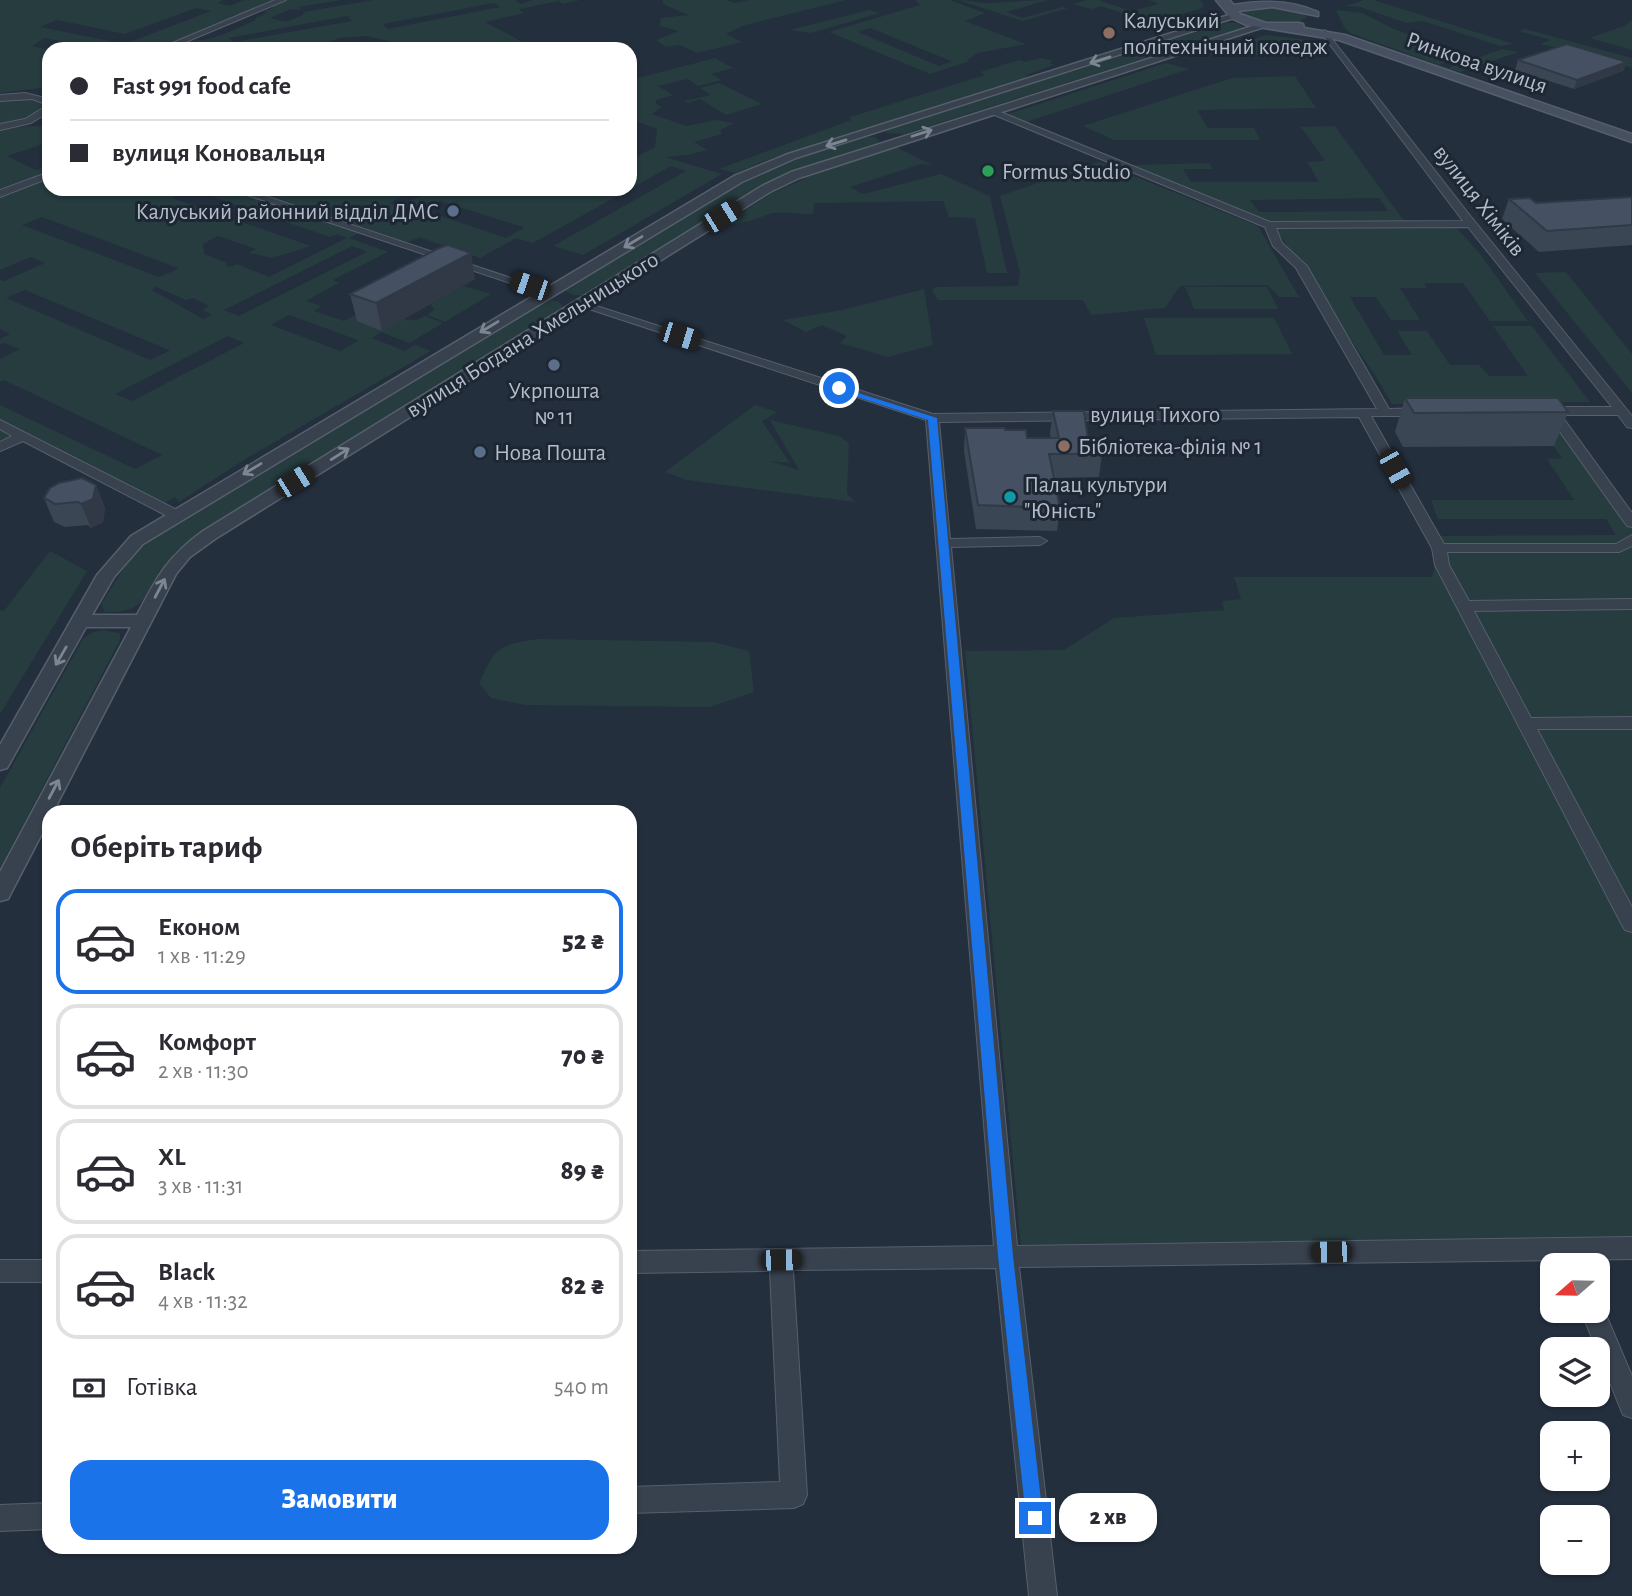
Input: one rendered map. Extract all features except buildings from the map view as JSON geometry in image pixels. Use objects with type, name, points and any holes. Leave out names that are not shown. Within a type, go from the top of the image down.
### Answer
[{"type":"main road","points":[[1222,0],[1233,12],[1262,26],[1325,33]]},
{"type":"main road","points":[[1258,0],[1295,5],[1315,16]]},
{"type":"main road","points":[[1233,12],[1239,5],[1296,0]]},
{"type":"main road","points":[[1315,0],[1315,16],[1325,33]]},
{"type":"main road","points":[[1283,27],[1304,25],[1315,16]]},
{"type":"main road","name":"Ринкова вулиця","points":[[1325,33],[1632,138]]},
{"type":"street","points":[[179,42],[282,0]]},
{"type":"street","name":"вулиця Богдана Хмельницького","points":[[0,763],[106,575],[138,540],[176,515],[738,179],[792,156],[1233,12]]},
{"type":"street","name":"вулиця Богдана Хмельницького","points":[[46,805],[168,573],[184,553],[580,304],[766,189],[795,174],[1262,26]]},
{"type":"street","name":"вулиця Хіміків","points":[[1325,33],[1471,224],[1632,424]]},
{"type":"street","points":[[4,97],[42,92]]},
{"type":"street","points":[[18,96],[42,100]]},
{"type":"street","points":[[990,111],[1269,225],[1471,224]]},
{"type":"street","points":[[0,127],[28,121],[42,112]]},
{"type":"street","points":[[0,127],[36,127]]},
{"type":"street","points":[[874,131],[896,141]]},
{"type":"street","points":[[0,194],[42,178]]},
{"type":"street","points":[[255,196],[580,304]]},
{"type":"street","points":[[1269,225],[1277,244],[1301,266],[1385,412]]},
{"type":"street","name":"вулиця Тихого","points":[[580,304],[932,418],[1441,412]]},
{"type":"street","points":[[1622,411],[1545,411],[1632,523]]},
{"type":"street","points":[[1363,413],[1439,548],[1442,565],[1632,925]]},
{"type":"street","points":[[932,418],[1006,1256],[1043,1596]]},
{"type":"street","points":[[0,425],[176,515]]},
{"type":"street","points":[[0,447],[22,436]]},
{"type":"street","points":[[1439,548],[1619,548],[1632,539]]},
{"type":"street","points":[[942,543],[1041,541]]},
{"type":"street","points":[[1464,606],[1632,604]]},
{"type":"street","points":[[80,621],[143,621]]},
{"type":"street","points":[[1526,724],[1632,723]]},
{"type":"street","name":"вулиця Богдана Хмельницького","points":[[0,893],[42,813]]},
{"type":"street","points":[[1599,1253],[1632,1248]]},
{"type":"street","points":[[637,1262],[1006,1256],[1540,1257]]},
{"type":"street","points":[[637,1500],[794,1495],[781,1260]]},
{"type":"street","points":[[0,1271],[42,1271]]},
{"type":"street","points":[[1598,1323],[1632,1406]]},
{"type":"street","points":[[0,1518],[42,1516]]},
{"type":"green space","points":[[0,0],[224,0],[217,3],[230,6],[244,0],[341,0],[299,7],[301,10],[291,9],[270,18],[286,22],[303,15],[304,12],[373,0],[515,0],[521,4],[533,0],[580,0],[519,9],[524,13],[485,22],[523,42],[392,42],[367,36],[340,38],[329,42],[234,42],[130,42],[211,11],[196,8],[125,34],[57,20],[40,27],[115,42],[65,42],[45,38],[32,46],[42,48],[42,88],[0,93]],"holes":[[[494,3],[500,7],[388,29],[383,24]],[[269,5],[273,8],[263,12],[267,13],[222,35],[204,40],[186,40]],[[347,16],[352,21],[234,42],[229,38]]]},
{"type":"green space","points":[[663,0],[727,0],[734,3],[749,0],[846,0],[745,25],[726,34],[742,42],[697,53],[680,45],[666,47],[656,40],[679,31],[660,26],[661,18],[688,15],[663,4]]},
{"type":"green space","points":[[916,0],[950,0],[985,13],[965,21],[1026,44],[978,53],[967,60],[970,61],[930,74],[829,32],[920,5]],"holes":[[[870,28],[951,61],[939,66],[858,32]]]},
{"type":"green space","points":[[958,0],[988,3],[1048,0],[1006,12],[1022,18],[1068,8],[1023,21]]},
{"type":"green space","points":[[1098,0],[1131,11],[1158,4],[1149,0],[1200,0],[1204,5],[1199,9],[1151,23],[1101,6],[1092,9],[1073,4]]},
{"type":"green space","points":[[1373,0],[1514,44],[1500,46],[1423,21],[1406,23],[1360,7],[1345,6]]},
{"type":"green space","points":[[1257,4],[1302,11],[1307,17],[1292,24],[1274,25],[1255,21],[1241,14],[1240,10]]},
{"type":"green space","points":[[869,10],[880,13],[811,33],[790,30]]},
{"type":"green space","points":[[1336,10],[1362,13],[1427,41],[1420,45],[1439,44],[1467,55],[1439,65],[1350,33]]},
{"type":"green space","points":[[1632,20],[1632,50],[1590,38],[1624,26]]},
{"type":"green space","points":[[1226,23],[1237,23],[1244,27],[904,134],[885,133],[891,128]]},
{"type":"green space","points":[[1525,29],[1632,58],[1632,68],[1576,51],[1540,44],[1551,40],[1518,31]]},
{"type":"green space","points":[[1265,35],[1308,40],[1319,56],[1209,55]]},
{"type":"green space","points":[[1502,49],[1519,52],[1460,72],[1448,68]]},
{"type":"green space","points":[[715,58],[733,68],[711,74],[722,80],[698,86],[688,79],[658,86],[673,95],[656,100],[656,104],[662,107],[652,114],[686,126],[716,120],[734,123],[720,130],[722,134],[694,142],[707,150],[665,157],[722,174],[583,255],[553,246],[686,171],[671,166],[637,185],[637,156],[655,147],[657,129],[637,122],[637,78]]},
{"type":"green space","points":[[1040,58],[1054,61],[1049,63],[1054,65],[1029,74],[1024,79],[772,158],[736,173],[719,169],[851,120],[850,117],[985,75],[980,72],[1019,60],[1026,62]]},
{"type":"green space","points":[[1166,63],[1189,69],[1020,124],[1002,116]]},
{"type":"green space","points":[[1295,76],[1316,108],[1197,110],[1208,128],[1254,128],[1260,140],[1114,140],[1083,126],[1232,78]]},
{"type":"green space","points":[[719,83],[762,104],[726,115],[700,99],[689,103],[684,101],[711,95],[700,88]]},
{"type":"green space","points":[[29,99],[42,104],[42,108],[41,112],[25,120],[0,125],[0,100]]},
{"type":"green space","points":[[42,126],[42,144],[7,156],[36,170],[42,168],[42,196],[176,196],[172,198],[311,246],[272,258],[249,253],[256,249],[218,236],[203,244],[204,254],[227,263],[225,265],[230,267],[237,264],[269,277],[347,238],[337,234],[330,237],[210,196],[403,196],[389,203],[398,206],[422,196],[617,196],[533,243],[516,238],[480,258],[419,237],[404,244],[363,231],[349,238],[388,252],[333,280],[339,283],[306,301],[321,306],[314,311],[344,321],[385,299],[403,319],[416,320],[425,316],[443,323],[409,343],[381,332],[372,338],[405,351],[415,345],[431,351],[247,458],[179,502],[175,497],[159,507],[17,433],[0,441],[0,405],[135,469],[162,455],[4,380],[0,382],[0,359],[20,349],[0,344],[0,339],[10,334],[0,329],[0,280],[4,281],[45,263],[31,257],[0,270],[0,194],[7,191],[0,188],[0,127]],"holes":[[[440,201],[524,228],[506,238],[423,210]],[[42,217],[178,269],[159,277],[22,225]],[[352,246],[367,252],[239,316],[224,310]],[[156,287],[186,300],[193,298],[209,306],[203,310],[212,315],[203,319],[152,290]],[[25,290],[169,351],[150,360],[6,298]],[[289,315],[358,341],[340,351],[271,325]],[[228,336],[244,343],[132,401],[115,394]]]},
{"type":"green space","points":[[1335,126],[1404,221],[1271,222],[1129,165],[1209,163],[1213,169],[1183,169],[1191,182],[1319,182],[1307,162],[1325,161],[1301,127]],"holes":[[[1379,198],[1388,211],[1259,212],[1250,200]]]},
{"type":"green space","points":[[875,137],[880,141],[875,144],[793,171],[761,187],[583,295],[574,295],[563,290],[692,211],[758,176],[845,142]]},
{"type":"green space","points":[[896,147],[932,165],[921,164],[850,187],[863,194],[941,174],[990,196],[1007,273],[987,273],[975,218],[949,217],[943,201],[814,203],[813,214],[773,213],[743,222],[724,224],[772,193],[820,172]]},
{"type":"green space","points":[[1099,162],[1258,226],[1299,297],[1279,297],[1267,285],[1180,286],[1165,308],[1091,315],[1083,300],[938,300],[932,291],[935,287],[1018,286],[1020,273],[1000,196]]},
{"type":"green space","points":[[1274,227],[1457,228],[1481,255],[1528,321],[1490,321],[1463,283],[1424,283],[1427,288],[1400,288],[1420,320],[1391,320],[1376,297],[1350,297],[1384,355],[1412,355],[1397,331],[1427,331],[1450,365],[1479,365],[1489,376],[1528,376],[1493,326],[1532,326],[1590,402],[1392,404]]},
{"type":"green space","points":[[1566,272],[1632,354],[1632,393],[1535,273]]},
{"type":"green space","points":[[463,286],[491,294],[445,322],[427,315],[434,310],[431,304]]},
{"type":"green space","points":[[1185,287],[1267,287],[1278,309],[1194,309]]},
{"type":"green space","points":[[924,289],[933,345],[888,357],[840,343],[847,336],[822,325],[806,332],[783,320],[842,310]]},
{"type":"green space","points":[[553,300],[561,303],[563,309],[177,550],[149,593],[133,608],[105,612],[101,605],[119,576],[131,559],[156,536],[541,302]]},
{"type":"green space","points":[[1144,318],[1274,318],[1292,354],[1156,355]]},
{"type":"green space","points":[[755,405],[777,412],[762,421],[790,463],[770,461],[799,470],[770,420],[839,436],[849,443],[847,493],[855,502],[686,480],[665,472]]},
{"type":"green space","points":[[1543,431],[1566,431],[1632,523],[1632,1236],[1021,1247],[965,651],[1064,650],[1114,618],[1224,610],[1222,601],[1241,599],[1234,577],[1432,577],[1439,548],[1432,536],[1616,535],[1606,519],[1438,519],[1431,500],[1574,500],[1547,459],[1562,458]]},
{"type":"green space","points":[[50,551],[87,571],[0,714],[0,610],[4,611]]},
{"type":"green space","points":[[101,630],[120,633],[120,640],[0,868],[0,788],[83,639]]},
{"type":"green space","points":[[538,639],[713,642],[749,651],[754,692],[710,707],[525,705],[491,698],[479,683],[495,654],[515,643]]},
{"type":"place","name":"Калуський політехнічний коледж","points":[[1109,33]]},
{"type":"place","name":"Formus Studio","points":[[988,171]]},
{"type":"place","name":"Калуський районний відділ ДМС","points":[[453,211]]},
{"type":"place","name":"Укрпошта № 11","points":[[554,365]]},
{"type":"place","name":"Бібліотека-філія № 1","points":[[1064,446]]},
{"type":"place","name":"Нова Пошта","points":[[480,452]]},
{"type":"place","name":"Палац культури \"Юність\"","points":[[1010,497]]},
{"type":"route","points":[[839,388],[932,418],[1006,1256],[1035,1518]]}]
